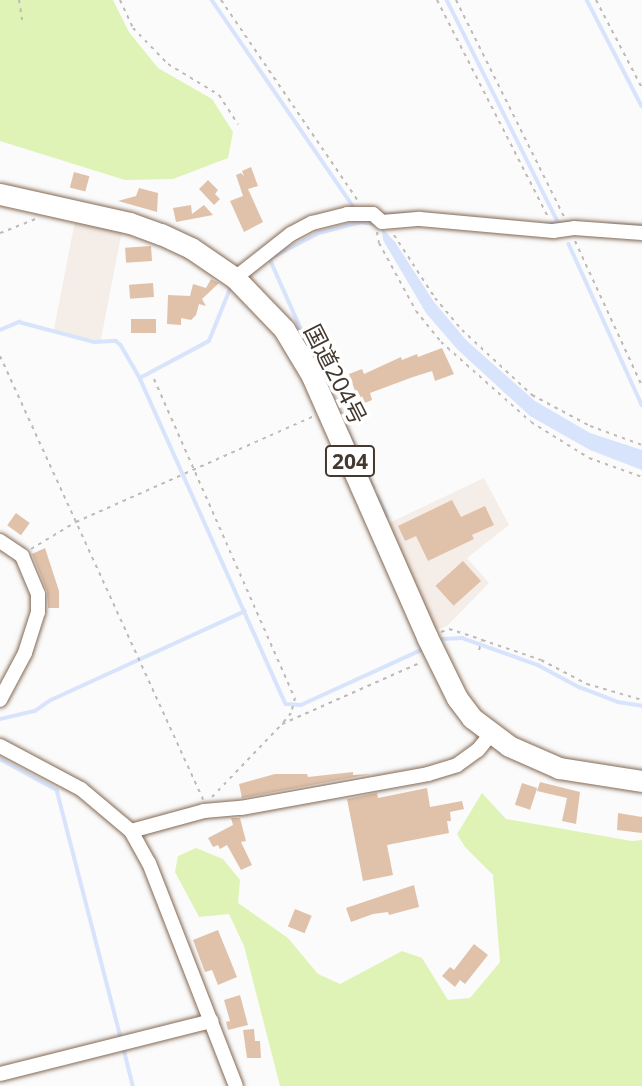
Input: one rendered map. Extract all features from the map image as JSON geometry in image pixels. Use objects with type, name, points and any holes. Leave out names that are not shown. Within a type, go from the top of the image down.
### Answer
[{"type":"highway","name":"国道204号","points":[[0,194],[130,223],[161,234],[191,248],[235,278],[284,329],[313,376],[431,647],[457,698],[472,718],[490,735],[559,768],[642,781]]},
{"type":"street","points":[[235,278],[290,234],[312,223],[420,219],[553,231],[565,222],[642,233]]},
{"type":"street","points":[[0,541],[22,556],[38,594],[38,612],[25,653],[0,699]]},
{"type":"street","points":[[131,831],[204,811],[241,808],[428,775],[457,765],[478,750],[490,735]]},
{"type":"street","points":[[0,746],[81,789],[131,831],[149,863],[236,1086]]},
{"type":"street","points":[[0,1074],[211,1021]]},
{"type":"path","points":[[19,0],[22,20]]},
{"type":"path","points":[[120,0],[134,28],[159,55],[168,64],[219,95],[238,124]]},
{"type":"path","points":[[221,0],[375,220],[398,239],[435,298],[462,330],[533,395],[590,426],[642,445]]},
{"type":"path","points":[[437,0],[549,220]]},
{"type":"path","points":[[456,0],[642,386]]},
{"type":"path","points":[[596,0],[642,88]]},
{"type":"path","points":[[0,233],[33,221],[49,205]]},
{"type":"path","points":[[375,220],[379,243],[416,311],[441,342],[531,422],[589,458],[642,477]]},
{"type":"path","points":[[0,356],[205,804],[282,724],[291,713],[295,698],[154,379]]},
{"type":"path","points":[[22,556],[46,538],[76,522],[328,410]]},
{"type":"path","points":[[282,724],[431,647],[449,629],[541,660],[587,684],[642,700]]},
{"type":"path","points":[[479,650],[482,640]]},
{"type":"shaded area","points":[[75,221],[122,230],[100,342],[53,333]]},
{"type":"shaded area","points":[[484,478],[509,525],[467,558],[489,583],[447,626],[435,630],[389,523]]},
{"type":"green space","points":[[0,0],[113,0],[129,32],[158,68],[212,99],[233,132],[228,158],[173,179],[125,180],[0,141]]},
{"type":"green space","points":[[482,793],[506,819],[632,841],[642,840],[642,1086],[280,1086],[244,946],[229,914],[199,917],[175,872],[178,856],[196,848],[223,859],[240,880],[238,903],[288,938],[318,974],[340,984],[402,951],[422,958],[448,1000],[470,998],[500,962],[493,875],[465,847],[457,834]]},
{"type":"water","points":[[382,228],[395,242],[434,302],[467,341],[535,401],[590,433],[642,450],[642,470],[590,450],[530,416],[457,349],[426,313],[383,240]]},
{"type":"building","points":[[251,167],[258,186],[248,189],[263,222],[244,232],[230,201],[243,196],[236,175],[241,173],[244,176],[242,171]]},
{"type":"building","points":[[74,172],[89,176],[85,192],[70,187]]},
{"type":"building","points":[[208,180],[218,190],[215,194],[220,199],[214,205],[199,189]]},
{"type":"building","points":[[139,188],[158,193],[157,212],[118,201],[136,196]]},
{"type":"building","points":[[191,205],[192,214],[204,205],[213,215],[176,222],[173,208]]},
{"type":"building","points":[[151,246],[152,261],[126,263],[125,248]]},
{"type":"building","points":[[211,279],[219,283],[202,299],[206,306],[199,304],[196,315],[191,320],[181,318],[181,325],[167,324],[168,295],[190,296],[193,284],[206,288]]},
{"type":"building","points":[[153,283],[154,297],[130,299],[129,285]]},
{"type":"building","points":[[131,319],[156,319],[156,333],[131,333]]},
{"type":"building","points":[[442,348],[454,374],[435,381],[432,371],[413,377],[370,393],[372,400],[360,405],[349,374],[362,369],[364,374],[401,357],[402,360],[417,354],[418,357]]},
{"type":"building","points":[[452,500],[461,517],[485,506],[494,525],[472,535],[474,539],[428,561],[416,536],[405,541],[398,526]]},
{"type":"building","points":[[16,513],[30,523],[21,535],[7,525]]},
{"type":"building","points":[[45,548],[59,591],[59,608],[48,608],[47,591],[32,554]]},
{"type":"building","points":[[463,561],[481,581],[454,606],[436,586]]},
{"type":"building","points":[[353,772],[353,775],[371,774],[242,798],[239,784],[275,774],[307,774],[308,777]]},
{"type":"building","points":[[540,782],[580,792],[576,824],[562,821],[567,798],[537,791]]},
{"type":"building","points":[[522,783],[537,788],[530,810],[515,805]]},
{"type":"building","points":[[427,788],[430,807],[462,801],[464,809],[450,812],[451,821],[447,821],[449,833],[387,845],[393,875],[363,881],[347,799],[377,793],[378,798]]},
{"type":"building","points":[[618,813],[642,817],[642,833],[617,830]]},
{"type":"building","points":[[231,818],[240,818],[246,841],[241,842],[252,865],[241,870],[227,845],[220,849],[218,845],[213,847],[208,838],[233,825]]},
{"type":"building","points":[[414,885],[419,907],[389,915],[388,912],[373,914],[351,922],[346,908]]},
{"type":"building","points":[[295,909],[312,916],[305,933],[288,927]]},
{"type":"building","points":[[218,930],[237,977],[218,985],[212,970],[205,972],[193,940]]},
{"type":"building","points":[[474,944],[488,955],[465,984],[460,980],[455,987],[442,976],[450,967],[454,970]]},
{"type":"building","points":[[240,995],[248,1025],[228,1030],[226,1022],[230,1021],[224,1000]]},
{"type":"building","points":[[254,1029],[255,1041],[260,1041],[261,1058],[247,1058],[243,1030]]},
{"type":"waterway","points":[[212,0],[355,209]]},
{"type":"waterway","points":[[447,0],[558,222]]},
{"type":"waterway","points":[[587,0],[642,106]]},
{"type":"waterway","points":[[379,215],[413,213]]},
{"type":"waterway","points":[[271,258],[319,233],[361,222],[375,224]]},
{"type":"waterway","points":[[546,224],[577,222]]},
{"type":"waterway","points":[[609,224],[642,226]]},
{"type":"waterway","points":[[569,244],[642,405]]},
{"type":"waterway","points":[[270,259],[319,369]]},
{"type":"waterway","points":[[140,378],[209,341],[230,289]]},
{"type":"waterway","points":[[0,330],[19,322],[94,342],[116,341],[121,345],[140,378],[286,704],[301,705],[421,650]]},
{"type":"waterway","points":[[345,426],[374,488]]},
{"type":"waterway","points":[[378,496],[387,516]]},
{"type":"waterway","points":[[0,719],[35,711],[51,700],[245,611]]},
{"type":"waterway","points":[[443,639],[462,638],[538,665],[579,687],[618,702],[642,706]]},
{"type":"waterway","points":[[0,759],[57,790],[121,1037]]},
{"type":"waterway","points":[[124,1049],[133,1086]]}]
